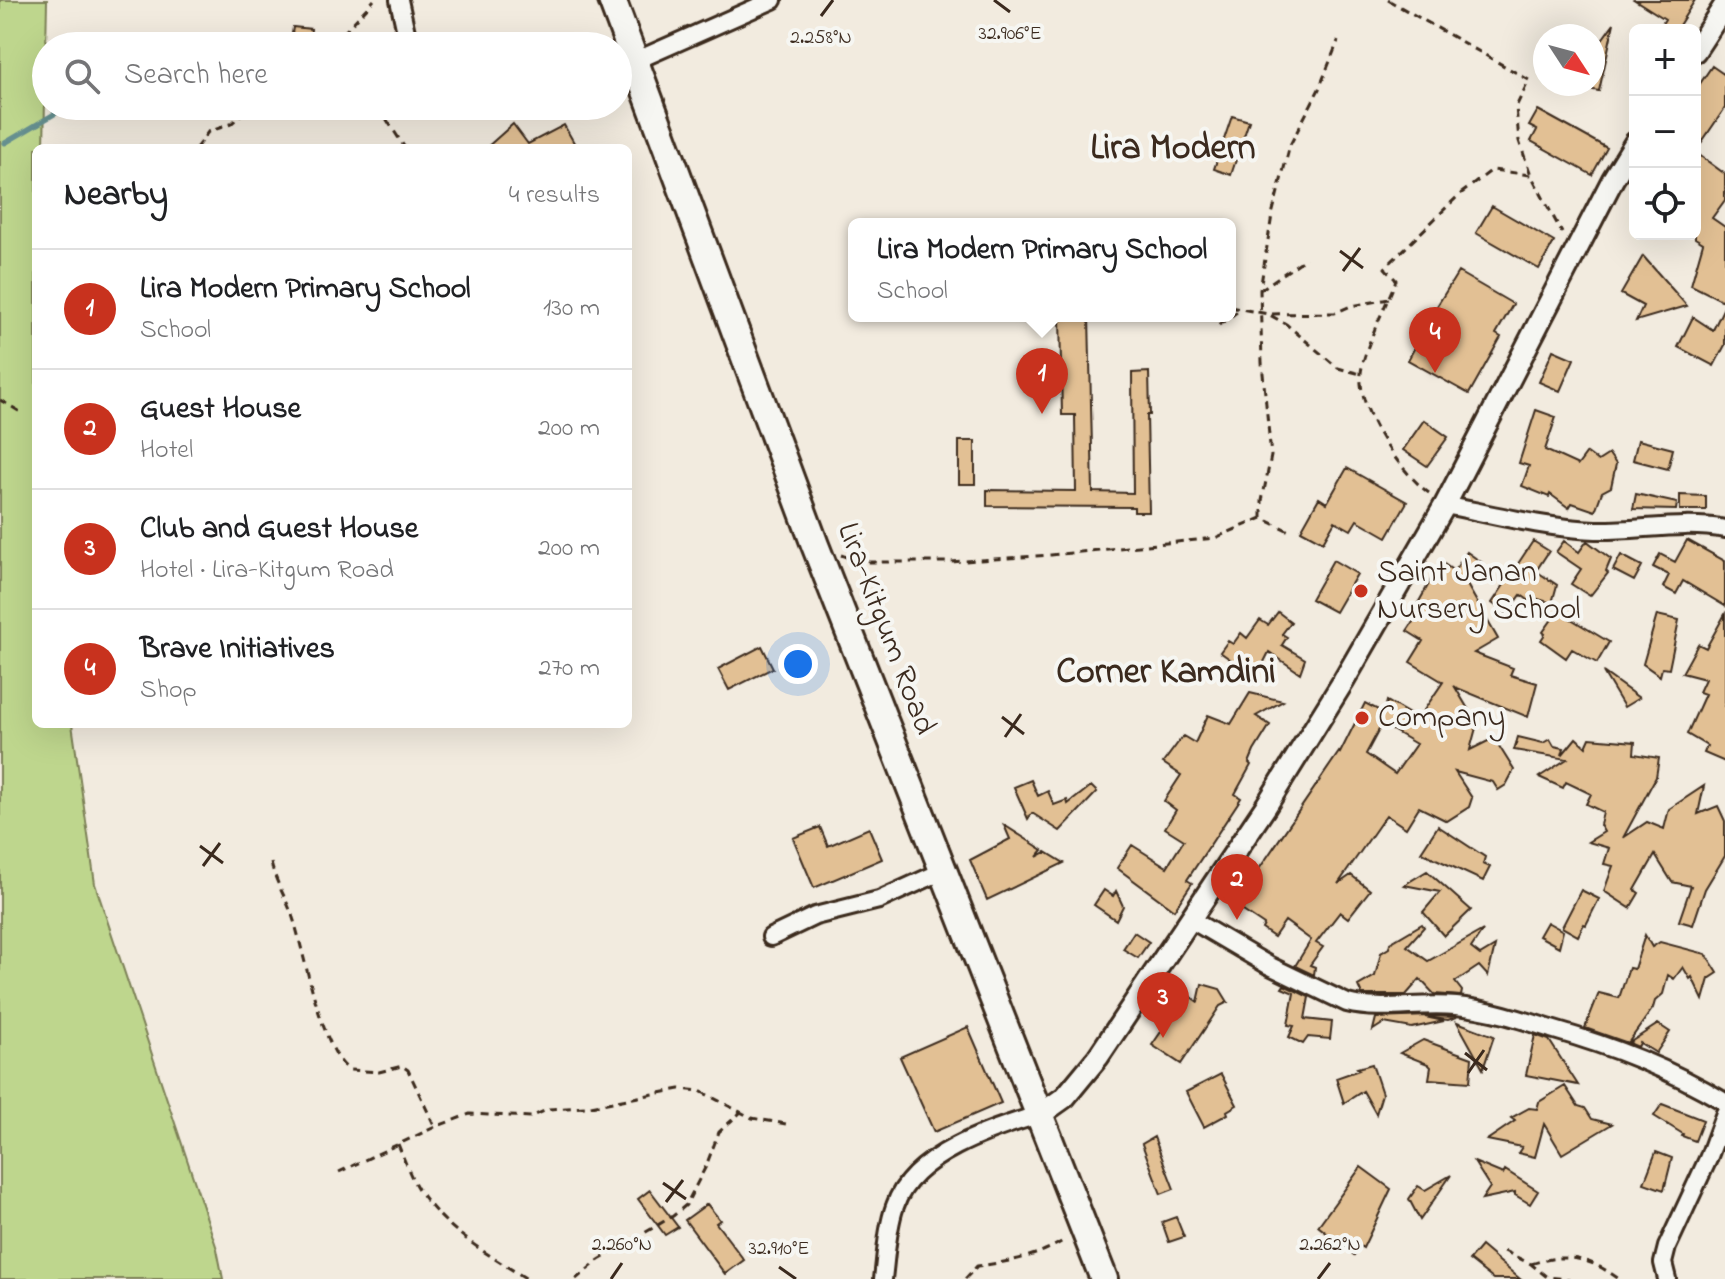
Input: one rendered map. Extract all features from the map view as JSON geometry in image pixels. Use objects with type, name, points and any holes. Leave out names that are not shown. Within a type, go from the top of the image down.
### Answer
[{"type":"main road","name":"Lira-Kitgum Road","points":[[612,0],[624,32]]},
{"type":"main road","name":"Lira-Kitgum Road","points":[[632,53],[815,545],[1104,1279]]},
{"type":"street","points":[[399,0],[406,32]]},
{"type":"street","points":[[635,61],[773,0]]},
{"type":"street","points":[[1701,42],[1725,5]]},
{"type":"street","points":[[883,1279],[895,1205],[910,1180],[931,1163],[984,1131],[1041,1114],[1065,1097],[1098,1057],[1190,919],[1336,694],[1445,505],[1629,153]]},
{"type":"street","points":[[1445,505],[1566,528],[1599,530],[1683,526],[1725,529]]},
{"type":"street","points":[[771,937],[815,916],[879,900],[943,871]]},
{"type":"street","points":[[1190,919],[1268,965],[1347,1003],[1359,1007],[1452,1006],[1526,1021],[1659,1065],[1725,1102]]},
{"type":"street","points":[[1667,1279],[1663,1263],[1667,1247],[1708,1159],[1725,1113]]},
{"type":"path","points":[[345,32],[374,0]]},
{"type":"path","points":[[1388,0],[1529,80],[1516,107],[1519,141],[1531,175],[1573,255]]},
{"type":"path","points":[[1262,518],[1262,501],[1271,456],[1262,363],[1260,290],[1272,215],[1290,145],[1319,89],[1338,41]]},
{"type":"path","points":[[199,144],[208,132],[235,120]]},
{"type":"path","points":[[387,120],[402,144]]},
{"type":"path","points":[[1445,505],[1418,485],[1386,447],[1367,408],[1361,374],[1396,280],[1385,268],[1459,195],[1492,170],[1531,175]]},
{"type":"path","points":[[1260,290],[1306,258]]},
{"type":"path","points":[[1236,308],[1260,314],[1335,313],[1351,306],[1389,299]]},
{"type":"path","points":[[1236,313],[1241,309]]},
{"type":"path","points":[[1268,314],[1309,341],[1338,368],[1361,374]]},
{"type":"path","points":[[1219,325],[1223,322]]},
{"type":"path","points":[[0,400],[24,414]]},
{"type":"path","points":[[815,545],[860,562],[950,562],[1215,538],[1262,518],[1291,532]]},
{"type":"path","points":[[271,863],[282,895],[294,917],[319,1012],[339,1060],[350,1070],[379,1072],[402,1066],[408,1070],[435,1127]]},
{"type":"path","points":[[339,1172],[470,1114],[531,1117],[549,1109],[586,1107],[680,1089],[700,1091],[752,1118],[786,1124]]},
{"type":"path","points":[[576,1279],[599,1260],[686,1205],[719,1132],[741,1112]]},
{"type":"path","points":[[398,1144],[417,1188],[437,1214],[480,1251],[527,1279]]},
{"type":"path","points":[[965,1279],[977,1266],[1009,1262],[1044,1252],[1083,1229]]},
{"type":"path","points":[[1504,1251],[1531,1264],[1547,1277],[1569,1279]]},
{"type":"path","points":[[1531,1264],[1557,1258],[1589,1260],[1619,1279]]},
{"type":"green space","points":[[0,0],[47,0],[46,32],[32,32],[32,120],[45,120],[44,144],[32,144],[32,728],[73,728],[95,884],[217,1249],[223,1279],[0,1279]]},
{"type":"building","points":[[1635,0],[1695,0],[1680,24],[1662,24],[1665,19]]},
{"type":"building","points":[[1614,23],[1605,64],[1605,35]]},
{"type":"building","points":[[293,27],[311,29],[311,32],[292,32]]},
{"type":"building","points":[[1712,66],[1725,75],[1725,108],[1701,143],[1701,82]]},
{"type":"building","points":[[1538,110],[1607,148],[1592,175],[1531,141],[1537,130],[1529,126]]},
{"type":"building","points":[[1232,116],[1249,121],[1231,175],[1214,169]]},
{"type":"building","points":[[513,124],[528,144],[490,144]]},
{"type":"building","points":[[564,125],[575,144],[528,144]]},
{"type":"building","points":[[1701,156],[1725,174],[1725,200],[1712,218],[1725,227],[1725,302],[1691,285],[1703,243],[1698,240],[1701,240]]},
{"type":"building","points":[[1492,206],[1554,242],[1539,269],[1476,233]]},
{"type":"building","points":[[1643,256],[1687,306],[1636,321],[1643,306],[1621,294]]},
{"type":"building","points":[[1458,272],[1513,304],[1496,334],[1501,337],[1469,394],[1408,360],[1416,345],[1411,342],[1425,317],[1429,319]]},
{"type":"building","points":[[1725,305],[1725,345],[1714,366],[1678,347],[1693,317],[1713,330]]},
{"type":"building","points":[[1060,322],[1089,322],[1093,492],[1133,493],[1132,373],[1149,372],[1149,512],[1134,512],[1134,507],[987,506],[987,490],[1076,491],[1075,415],[1062,415]]},
{"type":"building","points":[[1553,350],[1574,359],[1560,391],[1539,382]]},
{"type":"building","points":[[1536,410],[1556,417],[1545,450],[1578,465],[1587,453],[1598,461],[1609,454],[1616,464],[1611,487],[1602,492],[1595,511],[1572,503],[1569,508],[1550,494],[1549,497],[1522,486],[1529,466],[1519,463]]},
{"type":"building","points":[[1424,420],[1448,437],[1427,466],[1403,450]]},
{"type":"building","points":[[1638,440],[1673,449],[1668,469],[1633,460]]},
{"type":"building","points":[[959,441],[975,441],[975,484],[959,484]]},
{"type":"building","points":[[1347,468],[1407,502],[1387,537],[1357,520],[1351,530],[1335,521],[1323,542],[1301,530],[1319,498],[1327,503]]},
{"type":"building","points":[[1636,494],[1677,503],[1676,510],[1633,509]]},
{"type":"building","points":[[1680,495],[1706,496],[1706,510],[1680,510]]},
{"type":"building","points":[[1687,540],[1725,561],[1725,606],[1683,581],[1676,594],[1663,587],[1669,575],[1653,567],[1660,554],[1675,562]]},
{"type":"building","points":[[1533,541],[1549,551],[1536,571],[1557,585],[1552,603],[1534,598],[1531,602],[1521,595],[1507,614],[1492,603]]},
{"type":"building","points":[[1564,541],[1579,552],[1587,541],[1611,559],[1608,573],[1590,596],[1571,584],[1581,569],[1556,552]]},
{"type":"building","points":[[1467,552],[1481,562],[1466,583],[1498,639],[1474,653],[1513,668],[1510,675],[1537,683],[1528,717],[1455,687],[1477,724],[1470,750],[1494,738],[1514,770],[1506,785],[1498,790],[1493,782],[1455,772],[1472,798],[1469,807],[1447,821],[1419,807],[1406,828],[1386,815],[1338,884],[1351,875],[1370,890],[1348,918],[1340,912],[1316,943],[1323,947],[1310,965],[1315,967],[1314,975],[1295,966],[1311,940],[1285,921],[1274,937],[1262,929],[1264,925],[1237,907],[1257,872],[1340,753],[1365,703],[1384,713],[1387,701],[1418,719],[1443,682],[1410,662],[1423,641],[1407,631],[1421,610],[1416,607],[1441,562],[1454,571]],"holes":[[[1382,724],[1416,744],[1395,774],[1366,754]]]},
{"type":"building","points":[[1621,555],[1642,566],[1634,581],[1613,570]]},
{"type":"building","points":[[1333,560],[1357,574],[1335,612],[1311,599]]},
{"type":"building","points":[[1558,611],[1609,642],[1597,663],[1572,649],[1566,658],[1541,640]]},
{"type":"building","points":[[1278,612],[1291,622],[1282,634],[1287,637],[1282,645],[1305,659],[1300,673],[1269,652],[1257,676],[1233,664],[1220,652],[1228,641],[1233,644],[1241,633],[1247,638],[1260,620],[1268,625]]},
{"type":"building","points":[[1725,614],[1725,762],[1704,753],[1707,746],[1687,734],[1705,694],[1699,692],[1705,679],[1682,673],[1698,644],[1706,648]]},
{"type":"building","points":[[1657,615],[1679,620],[1669,669],[1662,668],[1660,676],[1643,664]]},
{"type":"building","points":[[762,646],[773,668],[729,690],[718,669]]},
{"type":"building","points":[[1603,672],[1639,698],[1624,707]]},
{"type":"building","points":[[1250,693],[1283,701],[1256,716],[1270,725],[1254,751],[1251,765],[1235,794],[1241,798],[1187,880],[1192,883],[1174,910],[1117,868],[1132,845],[1167,867],[1184,840],[1165,828],[1176,810],[1164,801],[1181,775],[1163,763],[1183,736],[1195,743],[1208,715],[1231,724]]},
{"type":"building","points":[[1518,737],[1543,743],[1550,739],[1554,746],[1564,748],[1562,755],[1576,738],[1586,747],[1590,738],[1635,742],[1634,754],[1659,758],[1656,777],[1623,838],[1647,822],[1664,829],[1669,809],[1704,786],[1698,814],[1718,806],[1725,821],[1725,856],[1705,889],[1693,925],[1679,921],[1691,886],[1672,882],[1655,855],[1635,890],[1639,893],[1630,908],[1604,891],[1613,866],[1604,864],[1609,848],[1588,842],[1604,832],[1600,825],[1603,812],[1586,804],[1591,794],[1566,782],[1563,788],[1539,777],[1567,759],[1514,750]]},
{"type":"building","points":[[1031,780],[1038,796],[1048,791],[1054,805],[1067,800],[1068,804],[1091,786],[1097,792],[1060,831],[1032,813],[1028,819],[1014,787]]},
{"type":"building","points":[[1004,825],[1043,850],[1037,857],[1046,852],[1064,863],[987,900],[970,860],[1010,839]]},
{"type":"building","points":[[1438,826],[1485,857],[1483,864],[1490,867],[1483,881],[1421,852]]},
{"type":"building","points":[[820,827],[828,846],[869,828],[882,859],[814,888],[793,838]]},
{"type":"building","points":[[1427,871],[1471,910],[1444,936],[1423,912],[1440,892],[1404,885]]},
{"type":"building","points":[[1104,890],[1113,896],[1116,891],[1123,906],[1116,920],[1094,905]]},
{"type":"building","points":[[1581,890],[1599,899],[1578,936],[1562,927]]},
{"type":"building","points":[[1547,922],[1563,931],[1559,947],[1539,936]]},
{"type":"building","points":[[1422,924],[1424,927],[1407,946],[1428,961],[1483,930],[1471,948],[1480,955],[1495,946],[1488,976],[1479,966],[1455,982],[1462,991],[1461,996],[1434,994],[1420,979],[1406,995],[1362,995],[1358,986],[1375,976],[1381,953],[1389,948],[1390,943]]},
{"type":"building","points":[[1134,932],[1149,942],[1138,958],[1123,949]]},
{"type":"building","points":[[1645,935],[1652,947],[1660,942],[1706,954],[1718,973],[1709,979],[1703,1000],[1692,977],[1690,979],[1683,967],[1674,979],[1668,975],[1663,994],[1655,1001],[1628,1043],[1585,1028],[1599,993],[1619,998],[1629,968],[1634,969]]},
{"type":"building","points":[[1202,984],[1220,989],[1228,1002],[1220,1006],[1181,1064],[1152,1045],[1187,994],[1198,1002]]},
{"type":"building","points":[[1284,985],[1309,997],[1305,1019],[1332,1022],[1330,1039],[1308,1037],[1303,1044],[1289,1037],[1294,1026],[1288,1025],[1294,993],[1282,988]]},
{"type":"building","points":[[1429,1016],[1457,1017],[1448,1020],[1425,1017],[1444,1021],[1412,1028],[1384,1023],[1373,1030],[1376,1018]]},
{"type":"building","points":[[1457,1022],[1494,1036],[1483,1069]]},
{"type":"building","points":[[1658,1024],[1670,1032],[1656,1053],[1640,1043],[1638,1047],[1629,1043]]},
{"type":"building","points":[[968,1027],[1001,1103],[934,1132],[900,1057]]},
{"type":"building","points":[[1535,1035],[1549,1040],[1578,1085],[1526,1075]]},
{"type":"building","points":[[1423,1040],[1472,1058],[1470,1082],[1429,1079],[1431,1067],[1428,1064],[1400,1053]]},
{"type":"building","points":[[1372,1064],[1382,1094],[1376,1114],[1363,1091],[1344,1103],[1336,1078]]},
{"type":"building","points":[[1221,1074],[1237,1105],[1227,1111],[1228,1114],[1204,1127],[1186,1092]]},
{"type":"building","points":[[1565,1086],[1578,1106],[1585,1108],[1592,1119],[1612,1124],[1562,1154],[1544,1124],[1535,1157],[1518,1153],[1522,1147],[1487,1140],[1515,1121],[1511,1118],[1529,1108],[1537,1109],[1539,1102]]},
{"type":"building","points":[[1662,1104],[1703,1120],[1695,1141],[1682,1136],[1654,1116]]},
{"type":"building","points":[[1154,1137],[1174,1189],[1161,1194],[1142,1144]]},
{"type":"building","points":[[1656,1152],[1672,1158],[1664,1190],[1644,1183]]},
{"type":"building","points":[[1474,1162],[1503,1174],[1505,1170],[1538,1191],[1530,1204],[1515,1192],[1482,1199],[1490,1187]]},
{"type":"building","points":[[1361,1167],[1391,1189],[1363,1248],[1360,1246],[1354,1255],[1318,1226]]},
{"type":"building","points":[[1451,1175],[1420,1220],[1409,1199],[1418,1186],[1425,1190]]},
{"type":"building","points":[[650,1190],[678,1227],[665,1235],[638,1199]]},
{"type":"building","points":[[707,1204],[720,1220],[716,1223],[744,1260],[725,1274],[685,1220]]},
{"type":"building","points":[[1176,1217],[1184,1237],[1169,1242],[1162,1222]]},
{"type":"building","points":[[1481,1246],[1520,1279],[1493,1279],[1469,1260]]},
{"type":"waterway","points":[[5,143],[44,120]]},
{"type":"place","name":"Brave Initiatives","points":[[1435,373]]},
{"type":"place","name":"Lira Modern Primary School","points":[[1042,414]]},
{"type":"place","name":"Saint Janan Nursery School","points":[[1361,591]]},
{"type":"place","name":"Company","points":[[1362,718]]},
{"type":"place","name":"Guest House","points":[[1237,920]]},
{"type":"place","name":"Club and Guest House","points":[[1163,1038]]},
{"type":"district","name":"Lira Modern","points":[[1173,149]]},
{"type":"district","name":"Corner Kamdini","points":[[1166,673]]}]
